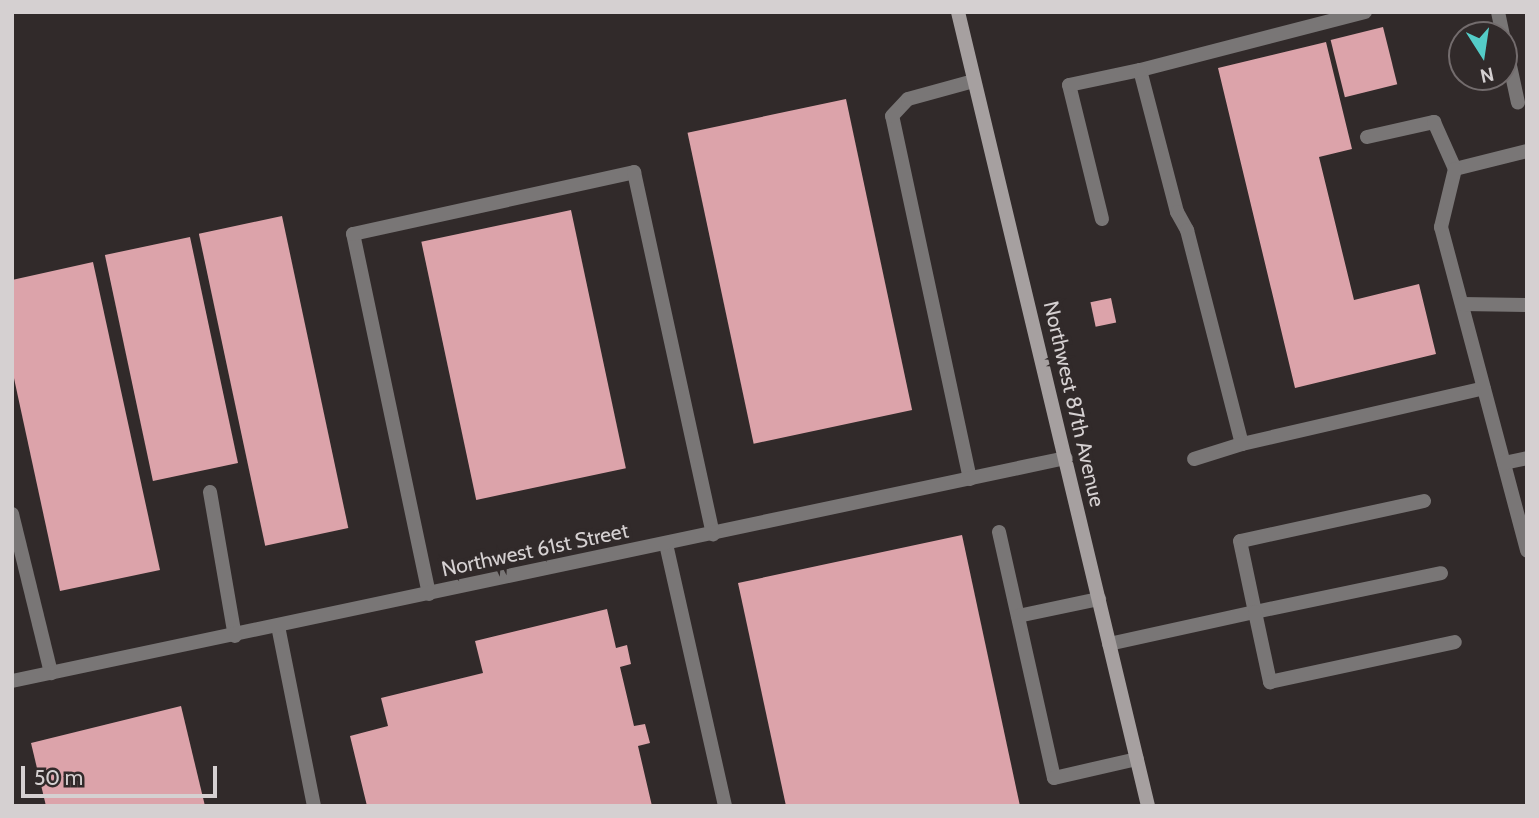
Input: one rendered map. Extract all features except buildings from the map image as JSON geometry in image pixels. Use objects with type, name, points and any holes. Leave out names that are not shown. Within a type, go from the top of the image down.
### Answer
[{"type":"main road","name":"Northwest 87th Avenue","points":[[958,12],[1148,806]]},
{"type":"street","points":[[1102,219],[1069,85],[1365,12]]},
{"type":"street","points":[[1140,69],[1177,212],[1187,230],[1242,444]]},
{"type":"street","points":[[970,479],[892,116],[908,99],[974,81]]},
{"type":"street","points":[[1515,91],[1518,103]]},
{"type":"street","points":[[1367,137],[1434,122],[1455,169],[1441,227],[1527,551]]},
{"type":"street","points":[[1455,169],[1527,151]]},
{"type":"street","points":[[429,594],[353,234],[634,172],[713,534]]},
{"type":"street","points":[[1462,304],[1527,305]]},
{"type":"street","points":[[1194,459],[1242,444],[1484,388]]},
{"type":"street","name":"Northwest 61st Street","points":[[12,681],[235,636],[1066,458]]},
{"type":"street","points":[[1504,464],[1527,458]]},
{"type":"street","points":[[210,492],[235,636]]},
{"type":"street","points":[[1424,501],[1240,541],[1270,682],[1455,642]]},
{"type":"street","points":[[12,513],[51,673]]},
{"type":"street","points":[[999,532],[1054,778],[1137,759]]},
{"type":"street","points":[[666,544],[725,806]]},
{"type":"street","points":[[1109,643],[1441,573]]},
{"type":"street","points":[[1018,616],[1099,599]]},
{"type":"street","points":[[278,626],[314,806]]}]
